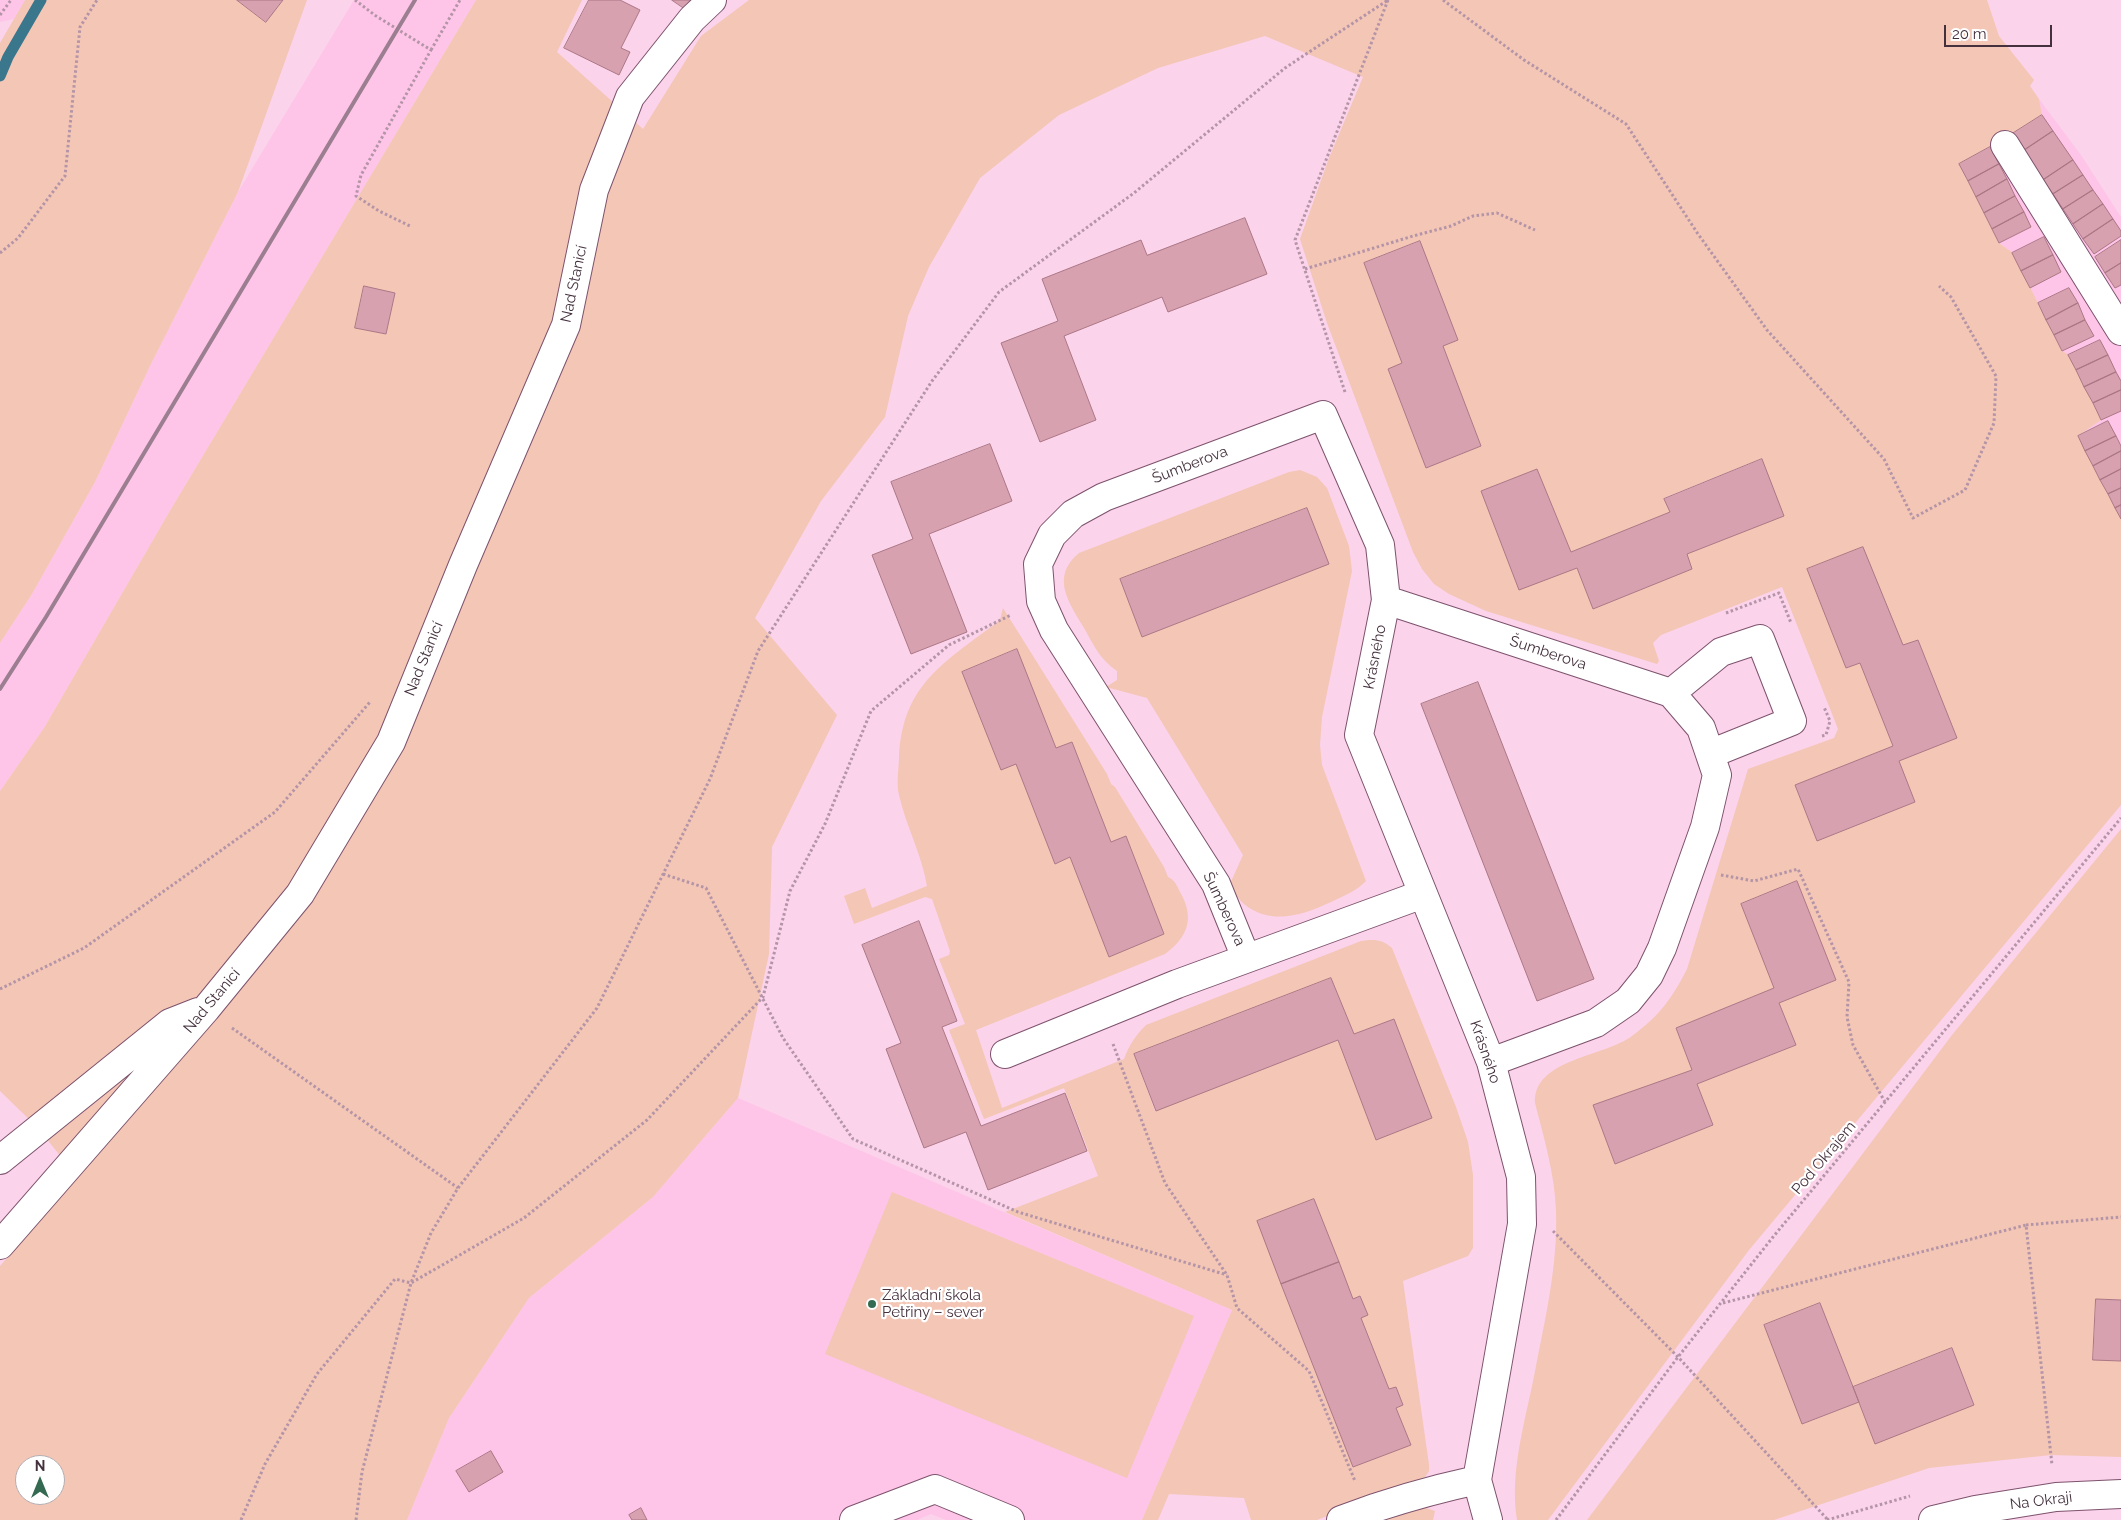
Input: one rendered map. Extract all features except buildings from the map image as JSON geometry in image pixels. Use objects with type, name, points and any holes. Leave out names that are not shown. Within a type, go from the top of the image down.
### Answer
[{"type":"street","name":"Nad Stanicí","points":[[0,1246],[206,1009],[300,894],[391,742],[463,565],[566,325],[594,190],[630,97],[692,19],[712,0]]},
{"type":"street","points":[[2005,145],[2121,331]]},
{"type":"street","name":"Šumberova","points":[[1246,958],[1216,884],[1054,630],[1041,601],[1038,564],[1052,534],[1073,514],[1104,497],[1323,415],[1380,545],[1386,600],[1671,693]]},
{"type":"street","name":"Krásného","points":[[1386,600],[1359,735],[1491,1062],[1521,1177],[1522,1224],[1477,1480],[1488,1520]]},
{"type":"street","points":[[1491,1062],[1596,1023],[1628,1001],[1649,975],[1662,948],[1705,827],[1717,775],[1701,728],[1671,693],[1721,652],[1760,639],[1792,721],[1710,754]]},
{"type":"street","name":"Šumberova","points":[[1005,1054],[1246,958],[1423,894]]},
{"type":"street","points":[[0,1160],[170,1023],[206,1009]]},
{"type":"street","points":[[1341,1520],[1438,1488],[1477,1480]]},
{"type":"street","points":[[854,1520],[935,1489],[1010,1520]]},
{"type":"street","name":"Na Okraji","points":[[1933,1520],[1975,1510],[2056,1497],[2121,1494]]},
{"type":"path","points":[[0,15],[11,0]]},
{"type":"path","points":[[0,254],[18,238],[65,176],[80,27],[97,0]]},
{"type":"path","points":[[355,0],[376,16],[431,50]]},
{"type":"path","points":[[410,226],[378,210],[356,196],[361,175],[460,0]]},
{"type":"path","points":[[1348,398],[1296,240],[1388,0]]},
{"type":"path","points":[[356,1520],[362,1472],[411,1283],[431,1233],[458,1188],[597,1008],[710,779],[758,651],[932,381],[999,292],[1134,193],[1285,68],[1388,0]]},
{"type":"path","points":[[1443,0],[1524,60],[1626,124],[1698,234],[1767,330],[1884,459],[1913,518],[1965,490],[1994,423],[1996,376],[1951,297],[1939,286]]},
{"type":"path","points":[[1305,269],[1451,226],[1473,216],[1497,213],[1536,230]]},
{"type":"path","points":[[1718,617],[1779,593],[1793,629]]},
{"type":"path","points":[[241,1520],[264,1464],[316,1374],[395,1279],[411,1283],[524,1218],[647,1120],[763,997],[790,891],[825,824],[871,711],[949,645],[1041,601]]},
{"type":"path","points":[[0,989],[84,948],[275,812],[371,701]]},
{"type":"path","points":[[1817,738],[1826,734],[1830,721],[1822,703]]},
{"type":"path","name":"Pod Okrajem","points":[[1556,1520],[1678,1357],[1773,1237],[2121,818]]},
{"type":"path","points":[[1718,874],[1754,881],[1798,869],[1849,982],[1847,1017],[1853,1045],[1885,1102]]},
{"type":"path","points":[[663,874],[706,888],[784,1038],[853,1139],[1018,1212],[1226,1275]]},
{"type":"path","points":[[206,1009],[458,1188]]},
{"type":"path","points":[[1102,1015],[1165,1183],[1226,1275],[1237,1308],[1309,1370],[1357,1487],[1373,1508]]},
{"type":"path","points":[[1722,1303],[2026,1225],[2121,1217]]},
{"type":"path","points":[[2026,1225],[2052,1473]]},
{"type":"path","points":[[1549,1238],[1550,1228],[1678,1357],[1828,1520]]},
{"type":"shaded area","points":[[0,0],[25,0],[14,19],[0,22]]},
{"type":"shaded area","points":[[25,0],[237,0],[266,22],[283,0],[307,0],[238,192],[151,364],[95,482],[32,594],[0,643],[0,43]]},
{"type":"shaded area","points":[[354,0],[476,0],[171,509],[44,728],[0,791],[0,643],[32,594],[95,482],[151,364],[238,192]]},
{"type":"shaded area","points":[[476,0],[582,0],[557,52],[643,129],[701,36],[749,0],[1987,0],[1999,36],[2034,80],[2030,86],[2039,99],[2042,115],[1960,164],[1999,243],[2013,253],[2062,351],[2069,355],[2101,420],[2078,436],[2121,519],[2121,805],[1749,1250],[1548,1520],[1517,1520],[1515,1501],[1515,1481],[1520,1443],[1547,1308],[1555,1250],[1556,1211],[1554,1184],[1535,1103],[1537,1088],[1545,1077],[1557,1068],[1620,1043],[1632,1036],[1664,1006],[1676,990],[1687,969],[1748,769],[1834,738],[1838,729],[1782,587],[1661,635],[1653,643],[1659,661],[1657,664],[1486,611],[1449,594],[1434,584],[1422,569],[1413,552],[1327,323],[1300,239],[1329,158],[1363,77],[1265,36],[1158,68],[1059,115],[980,178],[929,267],[908,316],[885,417],[821,501],[755,618],[837,715],[772,847],[769,954],[738,1098],[653,1197],[529,1298],[449,1418],[407,1520],[0,1520],[0,1266],[77,1177],[38,1128],[0,1091],[0,791],[44,728],[171,509]],"holes":[[[1419,241],[1458,340],[1443,346],[1481,446],[1426,468],[1388,370],[1402,363],[1364,263]],[[364,286],[395,293],[386,334],[356,328]],[[1761,459],[1783,516],[1687,554],[1692,569],[1593,609],[1577,568],[1519,589],[1481,491],[1537,469],[1571,552],[1670,512],[1664,498]],[[1808,569],[1903,645],[1918,640],[1957,738],[1899,761],[1915,802],[1817,841],[1795,785],[1893,746],[1860,663],[1846,668]],[[1797,881],[1836,980],[1779,1003],[1796,1045],[1697,1084],[1713,1125],[1615,1164],[1593,1105],[1692,1070],[1676,1028],[1774,988],[1741,904]]]},
{"type":"shaded area","points":[[2039,99],[2081,155],[2121,217],[2121,519],[2078,436],[2101,420],[2068,355],[2062,351],[2013,253],[1999,243],[1960,164],[2042,115]]},
{"type":"shaded area","points":[[1300,470],[1317,477],[1327,488],[1349,546],[1352,571],[1322,717],[1320,745],[1322,765],[1366,881],[1350,893],[1320,907],[1298,914],[1276,916],[1254,911],[1242,902],[1229,886],[1243,855],[1147,698],[1106,687],[1117,680],[1117,671],[1102,657],[1095,647],[1068,600],[1064,581],[1065,571],[1070,562],[1079,553],[1289,472]],"holes":[[[1306,508],[1328,564],[1142,637],[1120,579]]]},
{"type":"shaded area","points":[[1003,608],[1107,774],[1111,784],[1115,787],[1164,867],[1168,877],[1177,885],[1185,901],[1188,919],[1184,934],[1173,948],[1165,954],[976,1030],[1002,1108],[1124,1059],[1133,1040],[1146,1025],[1361,941],[1378,940],[1392,948],[1456,1107],[1468,1142],[1473,1175],[1473,1248],[1468,1256],[1403,1281],[1429,1465],[1429,1471],[1425,1477],[1317,1520],[1251,1520],[1244,1498],[1169,1494],[1158,1520],[1142,1520],[1232,1310],[1005,1212],[1098,1176],[1064,1088],[984,1119],[949,1030],[965,1024],[939,959],[949,955],[950,951],[932,899],[925,897],[854,924],[844,896],[865,888],[872,908],[927,886],[925,874],[898,790],[902,731],[918,692],[931,676],[945,662],[1000,620]],"holes":[[[1016,649],[1056,748],[1072,742],[1111,842],[1126,836],[1164,934],[1109,957],[1070,857],[1055,864],[1016,764],[1001,770],[962,672]],[[1331,978],[1354,1034],[1394,1019],[1432,1118],[1376,1140],[1338,1040],[1155,1111],[1134,1054]],[[1314,1199],[1353,1299],[1360,1296],[1367,1314],[1361,1318],[1389,1389],[1396,1387],[1403,1405],[1396,1408],[1411,1445],[1353,1467],[1281,1284]]]},
{"type":"shaded area","points":[[2121,829],[2121,1300],[2096,1299],[2093,1359],[2121,1361],[2121,1457],[2051,1455],[1929,1468],[1774,1520],[1587,1520],[1952,1035]],"holes":[[[1820,1303],[1853,1387],[1952,1348],[1974,1404],[1875,1443],[1859,1402],[1803,1424],[1764,1325]]]},
{"type":"shaded area","name":"Základní škola Petřiny – sever","points":[[738,1098],[1232,1310],[1142,1520],[946,1520],[931,1514],[917,1520],[407,1520],[449,1418],[529,1298],[653,1197]]},
{"type":"shaded area","points":[[892,1192],[1194,1316],[1127,1478],[825,1354]]},
{"type":"shaded area","points":[[1420,1506],[1435,1511],[1433,1520],[1367,1520]]},
{"type":"waterway","points":[[0,76],[8,57],[41,0]]},
{"type":"railway","points":[[0,689],[46,617],[415,0]]},
{"type":"place","name":"Základní škola Petřiny – sever","points":[[872,1304]]}]
